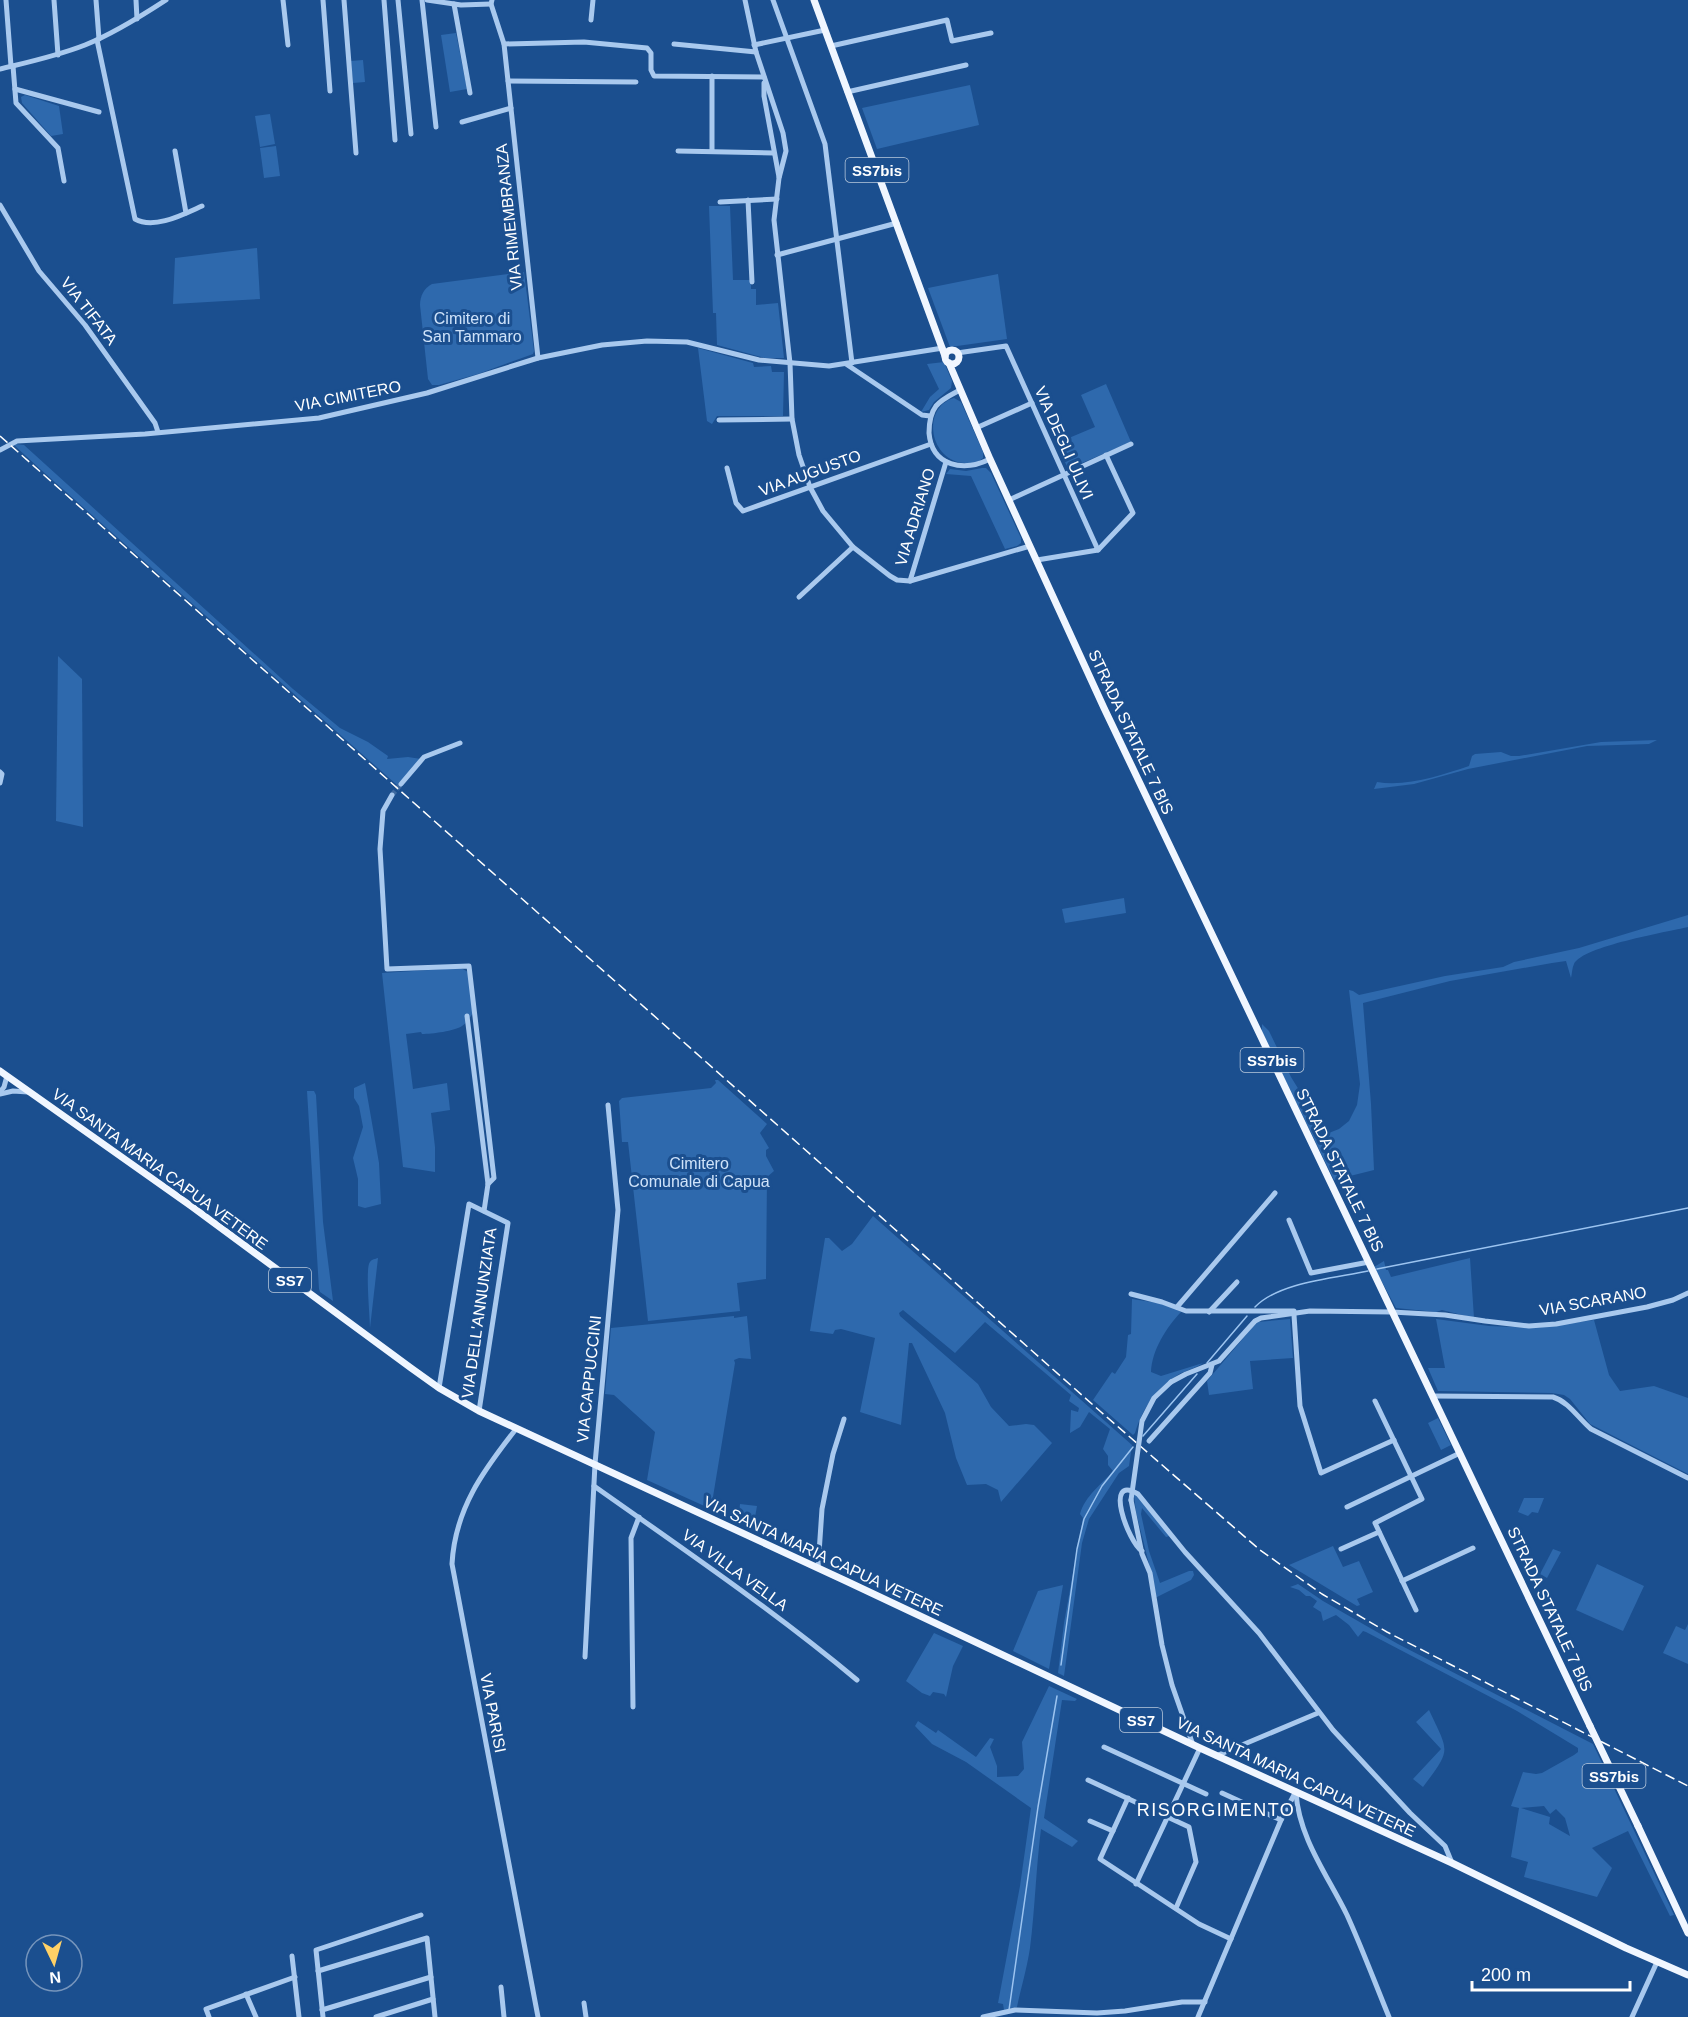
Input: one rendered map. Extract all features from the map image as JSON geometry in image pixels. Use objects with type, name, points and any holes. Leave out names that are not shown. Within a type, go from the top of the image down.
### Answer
[{"type":"main road","name":"SS7bis","points":[[814,0],[943,348],[953,357]]},
{"type":"main road","name":"SS7bis","points":[[940,339],[953,357],[958,387]]},
{"type":"main road","name":"STRADA STATALE 7 BIS","points":[[958,387],[1109,719],[1688,1933]]},
{"type":"main road","name":"VIA SANTA MARIA CAPUA VETERE","points":[[0,1071],[3,1078],[28,1092],[191,1206],[439,1388],[480,1411],[1688,1975]]},
{"type":"street","points":[[6,0],[16,103],[58,148],[64,181]]},
{"type":"street","points":[[54,0],[58,55]]},
{"type":"street","points":[[96,0],[98,39],[135,219],[144,223],[167,220],[202,206]]},
{"type":"street","points":[[136,0],[137,19]]},
{"type":"street","points":[[0,69],[58,55],[98,39],[137,19],[166,0]]},
{"type":"street","points":[[283,0],[288,45]]},
{"type":"street","points":[[323,0],[330,91]]},
{"type":"street","points":[[344,0],[356,153]]},
{"type":"street","points":[[384,0],[395,140]]},
{"type":"street","points":[[398,0],[411,134]]},
{"type":"street","points":[[422,0],[436,127]]},
{"type":"street","points":[[427,0],[454,4],[492,2]]},
{"type":"street","points":[[591,20],[593,0]]},
{"type":"street","points":[[745,0],[754,45],[783,133],[786,152],[779,178],[774,220],[790,363],[792,419],[799,455],[810,487],[823,511],[853,547],[897,580],[910,581],[1030,546]]},
{"type":"street","points":[[773,0],[825,144],[838,239],[849,364],[922,415],[930,416]]},
{"type":"street","name":"VIA RIMEMBRANZA","points":[[492,2],[504,44],[538,358]]},
{"type":"street","points":[[454,4],[470,93]]},
{"type":"street","points":[[831,46],[947,20],[952,41],[991,33]]},
{"type":"street","points":[[754,45],[825,30]]},
{"type":"street","points":[[504,44],[584,42],[647,48],[651,53],[651,70],[654,76],[764,77]]},
{"type":"street","points":[[674,44],[756,52]]},
{"type":"street","points":[[847,92],[966,65]]},
{"type":"street","points":[[711,151],[712,76]]},
{"type":"street","points":[[764,77],[764,96],[779,178]]},
{"type":"street","points":[[508,81],[636,82]]},
{"type":"street","points":[[15,89],[99,112]]},
{"type":"street","points":[[462,122],[511,108]]},
{"type":"street","points":[[175,151],[186,213]]},
{"type":"street","points":[[678,151],[774,153]]},
{"type":"street","points":[[720,202],[777,199]]},
{"type":"street","points":[[748,201],[752,282]]},
{"type":"street","name":"VIA TIFATA","points":[[0,205],[39,271],[85,325],[155,423],[158,432]]},
{"type":"street","points":[[777,255],[897,224]]},
{"type":"street","name":"VIA CIMITERO","points":[[0,450],[16,441],[319,418],[427,393],[538,358],[602,345],[657,341],[687,342],[759,360],[829,366],[943,348]]},
{"type":"street","name":"VIA DEGLI ULIVI","points":[[953,357],[968,351],[1006,346],[1098,550]]},
{"type":"street","points":[[958,387],[941,401],[930,416],[931,444],[946,462],[963,467],[990,459]]},
{"type":"street","points":[[976,428],[1032,403]]},
{"type":"street","points":[[719,420],[792,419]]},
{"type":"street","name":"VIA AUGUSTO","points":[[726,468],[737,507],[743,511],[931,444]]},
{"type":"street","points":[[1009,500],[1131,444]]},
{"type":"street","points":[[1037,560],[1098,550],[1133,513],[1107,455]]},
{"type":"street","name":"VIA ADRIANO","points":[[910,581],[946,462]]},
{"type":"street","points":[[799,597],[853,547]]},
{"type":"street","points":[[402,784],[424,757],[460,743]]},
{"type":"street","points":[[0,772],[2,774],[0,783]]},
{"type":"street","points":[[392,795],[383,811],[380,849],[387,969],[469,966],[494,1178],[488,1184]]},
{"type":"street","points":[[467,1016],[488,1184],[484,1211]]},
{"type":"street","points":[[0,1093],[4,1087],[3,1078]]},
{"type":"street","points":[[0,1093],[14,1090],[28,1092]]},
{"type":"street","name":"VIA CAPPUCCINI","points":[[585,1657],[595,1464],[619,1196],[608,1105]]},
{"type":"street","points":[[1177,1307],[1275,1193]]},
{"type":"street","name":"VIA DELL'ANNUNZIATA","points":[[439,1388],[469,1204],[508,1223],[480,1411]]},
{"type":"street","points":[[1289,1220],[1311,1273],[1369,1262]]},
{"type":"street","points":[[1209,1312],[1237,1281]]},
{"type":"street","name":"VIA SCARANO","points":[[1310,1311],[1445,1315],[1529,1326],[1556,1324],[1647,1307],[1688,1293]]},
{"type":"street","points":[[1131,1294],[1186,1311],[1310,1311]]},
{"type":"street","points":[[1137,1884],[1184,1783],[1197,1747],[1172,1685],[1162,1645],[1150,1573],[1142,1551],[1131,1500],[1142,1421],[1154,1398],[1171,1382],[1212,1365],[1222,1358],[1258,1318],[1294,1315],[1310,1311]]},
{"type":"street","points":[[1294,1315],[1300,1406],[1321,1473],[1394,1440]]},
{"type":"street","points":[[1149,1442],[1210,1373],[1212,1365]]},
{"type":"street","points":[[1432,1396],[1553,1397],[1560,1399],[1591,1429],[1688,1478]]},
{"type":"street","points":[[1375,1401],[1422,1499],[1375,1523],[1416,1610]]},
{"type":"street","points":[[818,1568],[822,1509],[833,1454],[844,1419]]},
{"type":"street","name":"VIA PARISI","points":[[516,1429],[468,1497],[458,1522],[452,1564],[538,2017]]},
{"type":"street","points":[[1347,1507],[1460,1453]]},
{"type":"street","name":"VIA VILLA VELLA","points":[[594,1485],[727,1579],[818,1647],[857,1680]]},
{"type":"street","points":[[1142,1551],[1129,1531],[1120,1504],[1120,1496],[1128,1490],[1138,1494],[1259,1633],[1318,1713],[1410,1813],[1446,1846],[1452,1863]]},
{"type":"street","points":[[633,1707],[631,1538],[639,1517]]},
{"type":"street","points":[[1341,1549],[1379,1532]]},
{"type":"street","points":[[1402,1581],[1473,1548]]},
{"type":"street","points":[[1216,1756],[1318,1713]]},
{"type":"street","points":[[1104,1747],[1206,1794]]},
{"type":"street","points":[[1088,1780],[1189,1827],[1196,1862],[1176,1908]]},
{"type":"street","points":[[1198,2017],[1281,1820],[1296,1791]]},
{"type":"street","points":[[1296,1791],[1297,1804],[1308,1839],[1350,1922],[1389,2017]]},
{"type":"street","points":[[1222,1793],[1281,1820]]},
{"type":"street","points":[[1128,1798],[1100,1859],[1199,1924],[1231,1939]]},
{"type":"street","points":[[1090,1821],[1113,1832]]},
{"type":"street","points":[[422,1915],[316,1950],[322,2014],[430,1977]]},
{"type":"street","points":[[318,1971],[427,1938],[435,2017]]},
{"type":"street","points":[[292,1956],[299,2017]]},
{"type":"street","points":[[1632,2017],[1657,1962]]},
{"type":"street","points":[[209,2017],[206,2009],[295,1977]]},
{"type":"street","points":[[501,1986],[504,2017]]},
{"type":"street","points":[[246,1994],[255,2017]]},
{"type":"street","points":[[375,2017],[433,1999]]},
{"type":"street","points":[[983,2017],[1016,2010],[1097,2013],[1182,2002],[1205,2002]]},
{"type":"street","points":[[584,2003],[586,2017]]},
{"type":"green space","points":[[456,33],[467,89],[450,92],[441,35]]},
{"type":"green space","points":[[363,60],[365,82],[353,83],[351,61]]},
{"type":"green space","points":[[970,85],[979,125],[877,149],[862,108]]},
{"type":"green space","points":[[25,95],[59,106],[63,134],[51,136],[22,103],[21,97]]},
{"type":"green space","points":[[270,114],[275,144],[260,147],[255,116]]},
{"type":"green space","points":[[276,146],[280,176],[264,178],[260,148]]},
{"type":"green space","points":[[709,206],[730,206],[733,280],[751,280],[751,289],[756,289],[756,305],[778,303],[784,358],[765,358],[717,345],[716,313],[713,313]]},
{"type":"green space","points":[[257,248],[260,299],[173,304],[175,258]]},
{"type":"green space","name":"Cimitero di San Tammaro","points":[[524,272],[533,354],[478,374],[432,385],[428,379],[420,305],[425,290],[432,284]]},
{"type":"green space","points":[[998,274],[1007,339],[950,347],[928,288]]},
{"type":"green space","points":[[698,348],[753,363],[754,367],[771,366],[772,372],[784,372],[783,416],[717,416],[712,424],[707,421]]},
{"type":"green space","points":[[944,362],[952,381],[951,388],[934,402],[929,410],[921,412],[930,397],[939,389],[927,364]]},
{"type":"green space","points":[[1106,384],[1131,442],[1068,469],[1057,443],[1095,427],[1081,395]]},
{"type":"green space","points":[[954,398],[961,402],[983,452],[983,458],[977,462],[965,463],[953,460],[937,445],[933,423],[936,412],[943,404]]},
{"type":"green space","points":[[14,445],[24,445],[293,689],[340,728],[368,742],[388,756],[387,759],[408,757],[421,759],[397,785],[39,468]]},
{"type":"green space","points":[[986,468],[991,473],[1021,538],[1021,543],[1017,546],[1005,549],[971,476],[946,474],[950,469],[966,471]]},
{"type":"green space","points":[[58,656],[82,679],[83,827],[56,821]]},
{"type":"green space","points":[[1657,740],[1649,744],[1587,746],[1468,769],[1414,784],[1374,789],[1377,782],[1412,782],[1469,766],[1475,754],[1501,752],[1519,756],[1601,742]]},
{"type":"green space","points":[[1124,898],[1126,913],[1065,923],[1062,909]]},
{"type":"green space","points":[[1688,915],[1688,927],[1608,946],[1581,957],[1574,964],[1571,978],[1566,961],[1450,981],[1363,1003],[1374,1170],[1334,1180],[1262,1032],[1262,1024],[1269,1031],[1291,1077],[1307,1103],[1321,1136],[1339,1129],[1349,1121],[1357,1105],[1360,1084],[1349,990],[1359,995],[1445,976],[1503,967],[1514,962],[1579,948]]},
{"type":"green space","points":[[461,968],[468,972],[473,1013],[467,1022],[449,1031],[406,1034],[413,1089],[447,1083],[450,1110],[431,1113],[435,1172],[403,1167],[382,973]]},
{"type":"green space","name":"Cimitero Comunale di Capua","points":[[715,1080],[718,1080],[767,1124],[760,1133],[769,1148],[766,1150],[766,1156],[774,1171],[767,1177],[766,1279],[737,1283],[740,1311],[648,1321],[628,1142],[622,1142],[619,1101],[622,1098],[711,1088],[716,1083]]},
{"type":"green space","points":[[365,1083],[379,1163],[381,1204],[365,1208],[358,1206],[358,1179],[353,1158],[363,1127],[359,1106],[354,1098],[354,1088]]},
{"type":"green space","points":[[307,1091],[314,1091],[316,1095],[323,1222],[333,1301],[319,1289]]},
{"type":"green space","points":[[873,1216],[1132,1445],[1129,1466],[1119,1473],[1089,1519],[1082,1543],[1064,1676],[1058,1673],[1064,1623],[1083,1518],[1080,1514],[1089,1496],[1113,1471],[1108,1465],[1108,1456],[1103,1449],[1110,1429],[1089,1412],[1080,1427],[1070,1433],[1071,1410],[1078,1412],[1079,1408],[1069,1401],[1071,1395],[985,1322],[955,1353],[903,1310],[899,1313],[900,1316],[978,1384],[991,1407],[1009,1426],[1034,1425],[1052,1443],[1001,1502],[998,1490],[986,1484],[967,1485],[956,1458],[945,1413],[912,1343],[909,1343],[901,1425],[860,1412],[875,1338],[841,1329],[835,1330],[833,1334],[810,1331],[825,1238],[829,1238],[842,1251],[852,1244]]},
{"type":"green space","points":[[378,1258],[370,1328],[369,1266],[372,1260]]},
{"type":"green space","points":[[1470,1258],[1474,1318],[1442,1310],[1436,1312],[1396,1308],[1374,1267],[1384,1261],[1391,1277]]},
{"type":"green space","points":[[1132,1299],[1165,1304],[1181,1312],[1161,1340],[1154,1356],[1151,1372],[1161,1376],[1203,1363],[1181,1373],[1158,1391],[1147,1406],[1133,1435],[1093,1400],[1112,1372],[1115,1374],[1126,1357],[1128,1335],[1131,1334]]},
{"type":"green space","points":[[734,1316],[734,1318],[747,1316],[751,1359],[734,1360],[711,1509],[647,1480],[655,1432],[614,1395],[605,1394],[611,1328]]},
{"type":"green space","points":[[1290,1319],[1293,1358],[1250,1361],[1253,1389],[1209,1395],[1207,1381],[1257,1322]]},
{"type":"green space","points":[[1436,1319],[1489,1326],[1535,1328],[1594,1320],[1609,1375],[1620,1391],[1654,1386],[1688,1398],[1688,1474],[1590,1424],[1564,1395],[1438,1391],[1428,1368],[1445,1368]]},
{"type":"green space","points":[[1438,1418],[1451,1445],[1441,1450],[1428,1423]]},
{"type":"green space","points":[[1134,1495],[1137,1495],[1170,1536],[1166,1537],[1142,1508],[1141,1514],[1149,1551],[1160,1583],[1189,1571],[1193,1571],[1194,1575],[1191,1580],[1157,1597],[1155,1597]]},
{"type":"green space","points":[[1524,1498],[1544,1498],[1538,1513],[1532,1512],[1528,1516],[1518,1512]]},
{"type":"green space","points":[[740,1504],[757,1506],[753,1529],[738,1522]]},
{"type":"green space","points":[[1333,1546],[1343,1567],[1359,1561],[1373,1592],[1357,1599],[1360,1605],[1357,1606],[1289,1565]]},
{"type":"green space","points":[[1553,1549],[1561,1552],[1547,1578],[1540,1574]]},
{"type":"green space","points":[[1597,1564],[1644,1586],[1623,1631],[1576,1610]]},
{"type":"green space","points":[[1298,1584],[1398,1644],[1593,1744],[1674,1915],[1670,1916],[1628,1831],[1592,1848],[1612,1868],[1597,1897],[1524,1877],[1528,1862],[1511,1857],[1519,1808],[1511,1806],[1523,1772],[1542,1773],[1574,1755],[1578,1752],[1578,1748],[1517,1711],[1366,1632],[1363,1631],[1358,1637],[1349,1625],[1336,1615],[1323,1621],[1321,1612],[1313,1607],[1317,1601],[1290,1587]],"holes":[[[1544,1806],[1550,1814],[1556,1809],[1565,1818],[1570,1836],[1549,1824],[1550,1817],[1521,1808]]]},
{"type":"green space","points":[[1063,1585],[1049,1669],[1013,1651],[1038,1591]]},
{"type":"green space","points":[[1688,1624],[1688,1664],[1663,1653],[1676,1626],[1685,1630]]},
{"type":"green space","points":[[934,1633],[963,1646],[953,1666],[946,1697],[944,1694],[933,1692],[930,1696],[922,1693],[906,1681]]},
{"type":"green space","points":[[1049,1686],[1077,1699],[1075,1701],[1062,1700],[1044,1818],[1078,1841],[1072,1847],[1041,1829],[1032,1933],[1027,1963],[1017,2007],[1004,2010],[1003,2004],[998,2003],[1020,1886],[1031,1808],[966,1762],[932,1744],[915,1726],[918,1721],[936,1733],[938,1730],[976,1757],[990,1738],[994,1739],[990,1747],[997,1766],[997,1777],[1018,1776],[1024,1769],[1022,1742]]},
{"type":"green space","points":[[1429,1710],[1444,1743],[1444,1750],[1439,1765],[1423,1787],[1413,1779],[1441,1749],[1416,1722]]},
{"type":"waterway","points":[[1377,1269],[1688,1208]]},
{"type":"waterway","points":[[1255,1307],[1265,1299],[1293,1286],[1368,1271]]},
{"type":"waterway","points":[[1207,1363],[1247,1316]]},
{"type":"waterway","points":[[1143,1436],[1197,1374]]},
{"type":"waterway","points":[[1061,1665],[1077,1549],[1084,1519],[1102,1486],[1133,1447]]},
{"type":"waterway","points":[[1009,2010],[1038,1807],[1057,1696]]},
{"type":"tunnel","points":[[392,795],[401,784]]},
{"type":"railway","points":[[0,436],[1101,1412],[1260,1550],[1322,1594],[1387,1632],[1688,1786]]},
{"type":"district","name":"RISORGIMENTO","points":[[1216,1810]]}]
